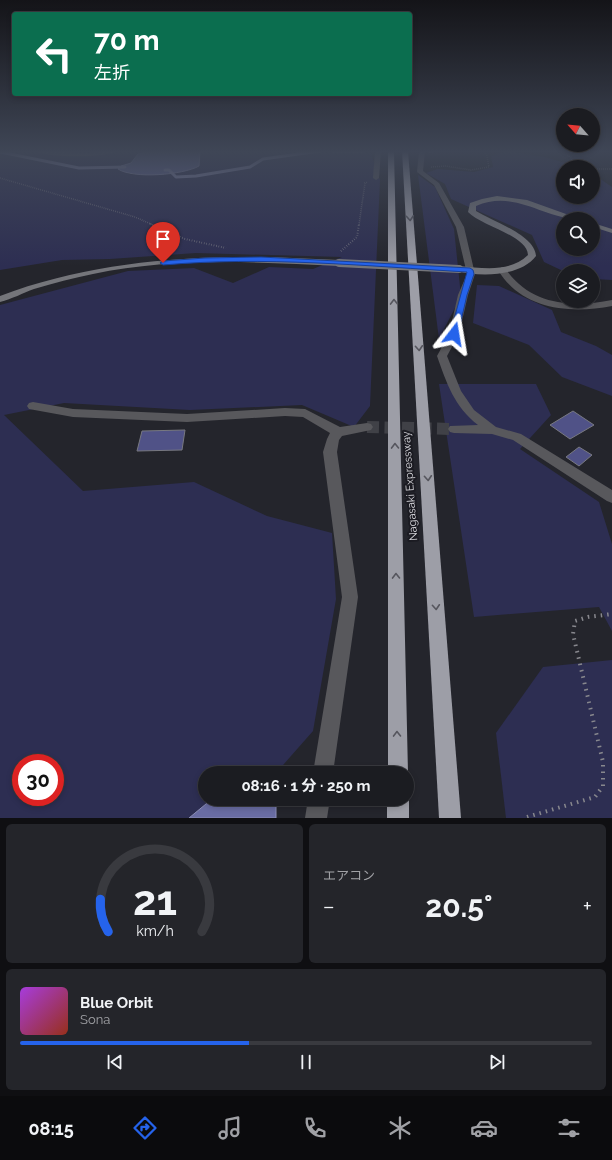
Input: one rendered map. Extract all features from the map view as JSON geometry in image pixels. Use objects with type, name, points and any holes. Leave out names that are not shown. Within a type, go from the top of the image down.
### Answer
[{"type":"highway","name":"Nagasaki Expressway","points":[[392,189],[398,766]]},
{"type":"highway","name":"Nagasaki Expressway","points":[[408,189],[450,818]]},
{"type":"highway","points":[[398,806],[398,818]]},
{"type":"street","points":[[440,189],[460,227],[464,270]]},
{"type":"street","points":[[0,298],[57,280],[98,271],[149,264],[205,260],[261,259],[464,270],[502,270],[515,268],[527,263],[532,256],[532,249],[522,239],[482,220],[472,212],[473,205],[479,200],[494,198],[510,199],[556,212]]},
{"type":"street","points":[[600,227],[612,231]]},
{"type":"street","points":[[464,270],[470,274],[463,295],[454,334],[442,356],[455,391],[470,413],[492,430]]},
{"type":"street","points":[[502,270],[506,279],[514,288],[530,297],[546,302],[564,306],[582,307],[612,303]]},
{"type":"street","points":[[33,406],[73,413],[187,418],[285,412],[305,413],[338,432],[367,427]]},
{"type":"street","points":[[454,428],[492,430],[517,437],[526,441],[612,497]]},
{"type":"street","points":[[324,766],[350,597],[330,452],[333,439],[338,432]]},
{"type":"street","points":[[316,818],[318,806]]},
{"type":"path","points":[[37,189],[79,202],[124,213],[185,239],[228,248]]},
{"type":"path","points":[[339,263],[341,251],[356,238],[364,189]]},
{"type":"path","points":[[527,817],[595,797],[603,786],[603,762],[573,634],[575,621],[588,617],[612,614]]},
{"type":"shaded area","points":[[0,189],[380,189],[370,406],[354,427],[302,405],[190,410],[64,403],[4,415],[83,491],[194,482],[267,516],[332,533],[336,599],[313,731],[282,766],[198,766],[198,806],[204,806],[189,818],[0,818],[0,305],[128,271],[194,268],[233,283],[269,267],[313,269],[342,257],[196,253],[110,259],[62,260],[0,270]]},
{"type":"shaded area","points":[[420,189],[436,189],[454,229],[461,296],[439,339]]},
{"type":"shaded area","points":[[447,189],[556,189],[556,204],[600,204],[600,189],[612,189],[612,280],[600,279],[600,264],[556,264],[556,268],[544,262],[532,235],[451,199]]},
{"type":"shaded area","points":[[477,285],[499,286],[552,310],[561,332],[596,346],[612,355],[612,396],[562,377],[529,345],[473,323]]},
{"type":"shaded area","points":[[439,384],[536,384],[551,415],[520,449],[599,502],[612,544],[612,631],[599,607],[474,617]]},
{"type":"shaded area","points":[[612,660],[612,818],[506,818],[496,733],[543,667]]},
{"type":"shaded area","points":[[204,806],[276,806],[276,818],[189,818]]},
{"type":"building","points":[[573,411],[594,425],[570,439],[550,425]]},
{"type":"building","points":[[185,430],[182,450],[137,451],[142,431]]},
{"type":"building","points":[[579,447],[592,455],[579,466],[566,457]]},
{"type":"tunnel","points":[[367,427],[454,429]]},
{"type":"route","points":[[163,263],[205,260],[261,259],[470,270],[454,334]]}]
